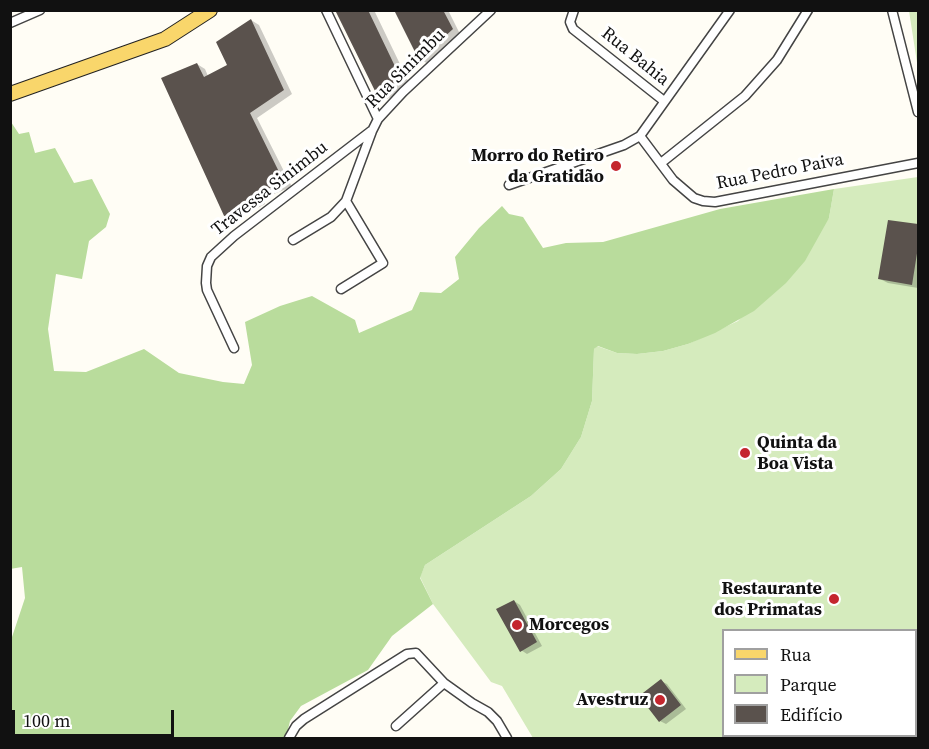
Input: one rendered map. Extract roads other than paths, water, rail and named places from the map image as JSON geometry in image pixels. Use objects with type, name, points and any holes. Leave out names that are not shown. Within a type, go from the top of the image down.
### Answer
[{"type":"main road","points":[[10,94],[165,39],[210,10]]},
{"type":"street","points":[[10,22],[40,10]]},
{"type":"street","points":[[326,10],[378,119]]},
{"type":"street","name":"Rua Sinimbu","points":[[293,240],[331,217],[346,201],[378,119],[403,92],[491,10]]},
{"type":"street","name":"Rua Bahia","points":[[574,10],[570,22],[573,29],[663,101]]},
{"type":"street","points":[[509,185],[624,145],[640,136],[730,10]]},
{"type":"street","points":[[661,163],[746,96],[777,60],[808,10]]},
{"type":"street","points":[[892,10],[918,112]]},
{"type":"street","name":"Travessa Sinimbu","points":[[234,348],[206,283],[207,266],[211,257],[234,236],[372,131]]},
{"type":"street","name":"Rua Pedro Paiva","points":[[640,136],[673,180],[694,198],[703,201],[715,202],[918,163]]},
{"type":"street","points":[[342,289],[383,263],[346,201]]},
{"type":"street","points":[[289,738],[296,726],[304,719],[411,653],[416,653],[422,658],[444,683],[489,712],[507,738]]},
{"type":"street","points":[[396,726],[444,683]]},
{"type":"place","name":"Morro do Retiro da Gratidão","points":[[616,166]]},
{"type":"place","name":"Quinta da Boa Vista","points":[[745,453]]},
{"type":"place","name":"Restaurante dos Primatas","points":[[834,599]]},
{"type":"place","name":"Morcegos","points":[[517,625]]},
{"type":"place","name":"Avestruz","points":[[660,700]]}]
